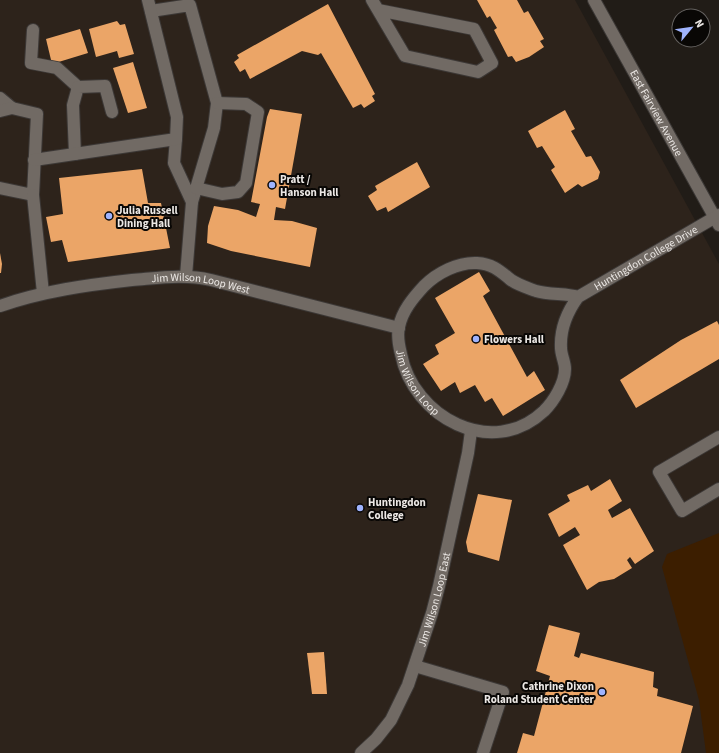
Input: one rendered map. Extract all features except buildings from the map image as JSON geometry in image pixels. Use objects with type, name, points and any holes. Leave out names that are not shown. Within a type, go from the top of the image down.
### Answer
[{"type":"street","name":"East Fairview Avenue","points":[[594,0],[718,220]]},
{"type":"street","points":[[186,276],[192,202],[214,128],[217,103],[190,5],[150,5],[177,116],[174,163],[192,202]]},
{"type":"street","points":[[375,5],[474,28],[492,63],[478,72],[405,56],[375,5]]},
{"type":"street","points":[[33,30],[31,62],[57,68],[78,87],[105,86],[112,112]]},
{"type":"street","points":[[75,154],[73,105],[78,87]]},
{"type":"street","points":[[0,98],[6,110],[37,114],[33,195],[43,293]]},
{"type":"street","points":[[196,188],[222,194],[238,192],[246,182],[258,112],[246,104],[217,103]]},
{"type":"street","points":[[34,160],[176,139]]},
{"type":"street","points":[[0,188],[33,195]]},
{"type":"street","name":"Huntingdon College Drive","points":[[578,298],[718,220]]},
{"type":"street","name":"Jim Wilson Loop","points":[[465,263],[489,264],[525,287],[556,295],[578,298],[569,311],[563,327],[561,348],[565,369],[561,385],[554,398],[544,410],[532,420],[520,427],[498,432],[471,431],[440,415],[417,392],[402,362],[399,347],[399,328],[405,312],[414,297],[427,283],[444,271],[465,263]]},
{"type":"street","name":"Jim Wilson Loop West","points":[[0,306],[43,293],[84,285],[186,276],[211,280],[399,328]]},
{"type":"street","name":"Jim Wilson Loop East","points":[[361,753],[376,739],[398,708],[415,666],[439,586],[468,453],[471,431]]},
{"type":"street","points":[[719,437],[659,472],[682,511],[719,489]]},
{"type":"street","points":[[415,666],[503,692],[483,753]]},
{"type":"shaded area","name":"Huntingdon College","points":[[0,0],[575,0],[719,264],[719,753],[0,753]]},
{"type":"shaded area","points":[[719,533],[719,753],[706,753],[699,700],[662,567],[667,554]]},
{"type":"place","name":"Pratt / Hanson Hall","points":[[272,185]]},
{"type":"place","name":"Julia Russell Dining Hall","points":[[109,216]]},
{"type":"place","name":"Flowers Hall","points":[[476,339]]},
{"type":"place","name":"Huntingdon College","points":[[360,508]]},
{"type":"place","name":"Cathrine Dixon Roland Student Center","points":[[602,692]]}]
